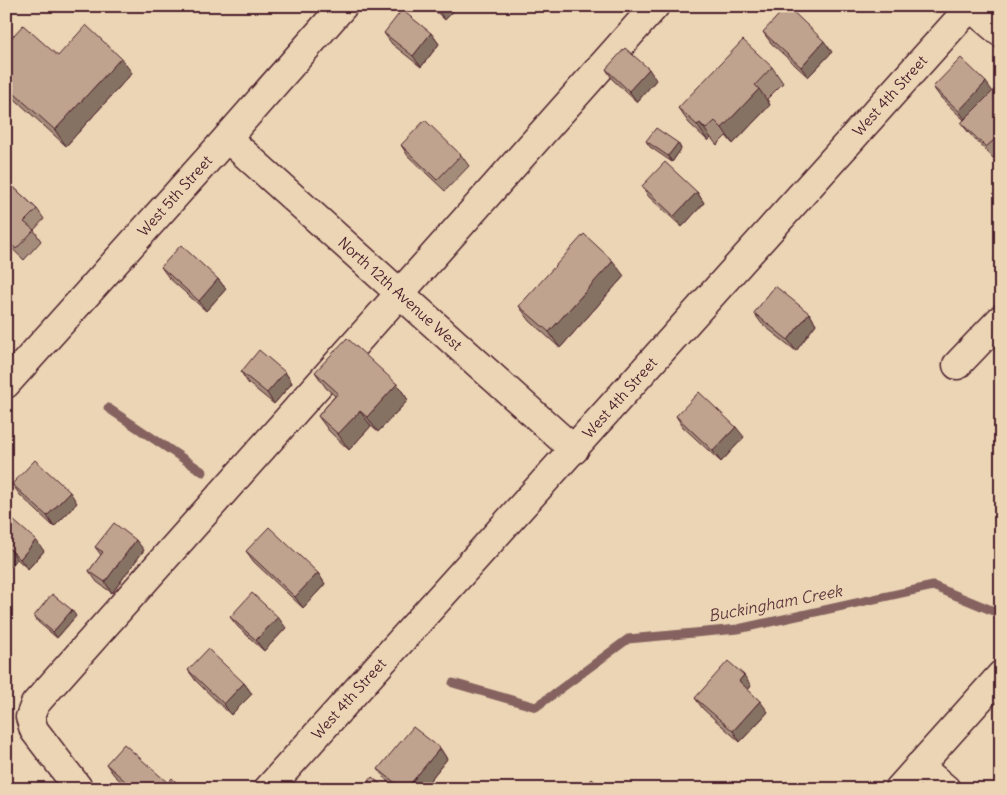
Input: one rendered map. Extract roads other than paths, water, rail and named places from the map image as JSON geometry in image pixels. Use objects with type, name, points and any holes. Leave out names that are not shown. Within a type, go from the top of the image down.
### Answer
[{"type":"street","name":"West 5th Street","points":[[6,384],[343,6]]},
{"type":"street","points":[[79,789],[34,730],[30,716],[32,709],[53,682],[655,6]]},
{"type":"street","points":[[970,6],[1001,33]]},
{"type":"street","name":"West 4th Street","points":[[268,789],[574,450],[970,6]]},
{"type":"street","name":"North 12th Avenue West","points":[[227,138],[574,450]]},
{"type":"street","points":[[957,366],[1001,319]]},
{"type":"street","points":[[898,789],[1001,675]]},
{"type":"street","points":[[919,766],[946,789]]},
{"type":"waterway","name":"Buckingham Creek","points":[[108,408],[203,472]]},
{"type":"waterway","name":"Buckingham Creek","points":[[453,683],[536,707],[628,639],[738,629],[933,586],[1001,614]]}]
